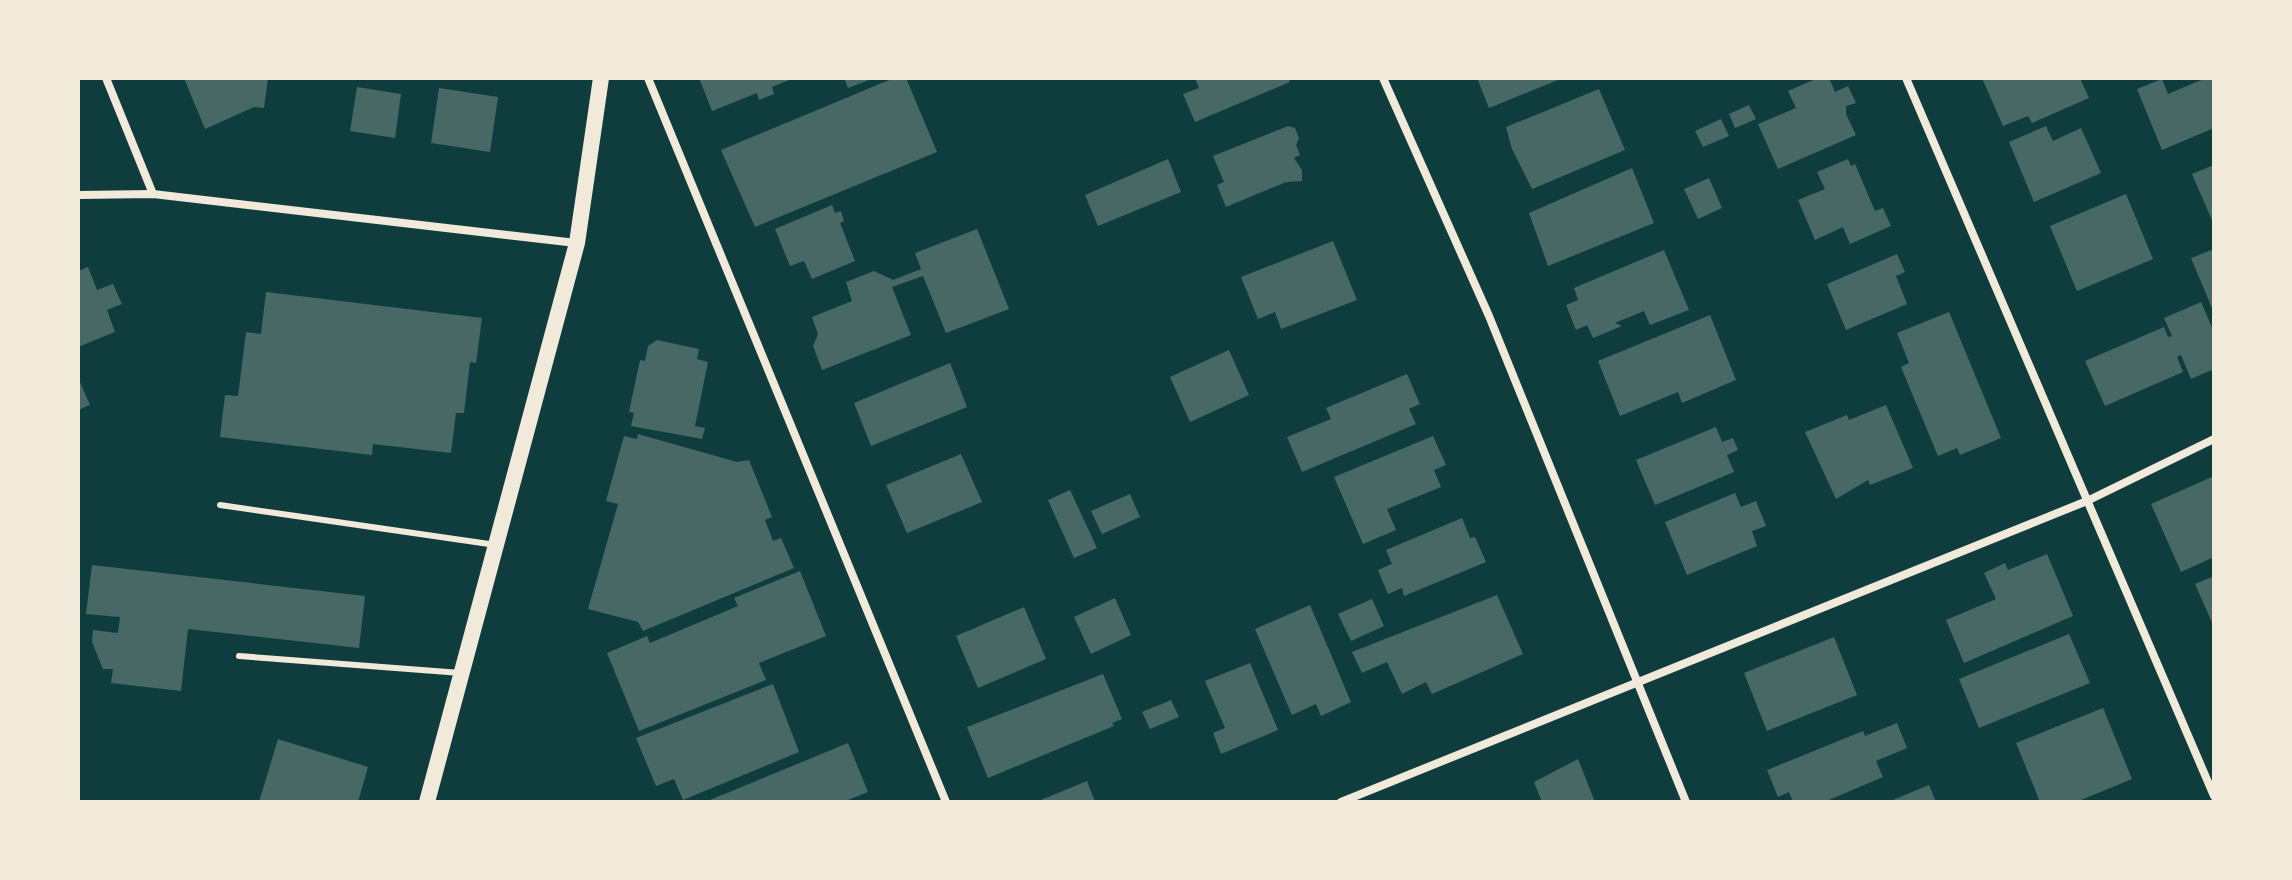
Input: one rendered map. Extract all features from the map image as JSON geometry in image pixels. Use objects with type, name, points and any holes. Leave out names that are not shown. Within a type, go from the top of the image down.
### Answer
[{"type":"main road","points":[[427,802],[577,243],[601,78]]},
{"type":"street","points":[[106,78],[153,194]]},
{"type":"street","points":[[648,78],[946,802]]},
{"type":"street","points":[[1383,78],[1489,316],[1686,802]]},
{"type":"street","points":[[1906,78],[2214,796]]},
{"type":"street","points":[[78,195],[105,192],[153,194],[577,243]]},
{"type":"street","points":[[1341,802],[2087,501],[2214,439]]},
{"type":"lane","points":[[220,505],[496,545]]},
{"type":"lane","points":[[239,656],[461,673]]},
{"type":"building","points":[[184,78],[268,78],[264,108],[254,107],[205,129]]},
{"type":"building","points":[[699,78],[794,78],[772,87],[774,94],[759,100],[757,93],[712,111]]},
{"type":"building","points":[[844,78],[874,78],[848,88]]},
{"type":"building","points":[[894,78],[906,78],[937,152],[755,227],[721,150]]},
{"type":"building","points":[[1195,78],[1288,78],[1290,82],[1195,122],[1183,94],[1199,88]]},
{"type":"building","points":[[1477,78],[1563,78],[1489,108]]},
{"type":"building","points":[[1818,78],[1829,78],[1835,92],[1848,86],[1856,103],[1846,106],[1846,114],[1856,135],[1778,169],[1758,124],[1796,108],[1788,91]]},
{"type":"building","points":[[1982,78],[2080,78],[2089,98],[2032,123],[2028,116],[2003,126]]},
{"type":"building","points":[[2206,78],[2214,78],[2214,128],[2162,150],[2137,89],[2162,79],[2168,94]]},
{"type":"building","points":[[357,87],[401,94],[395,138],[350,131]]},
{"type":"building","points":[[439,88],[498,97],[490,152],[431,143]]},
{"type":"building","points":[[1599,89],[1625,150],[1532,189],[1512,149],[1506,127]]},
{"type":"building","points":[[1749,105],[1756,119],[1735,128],[1729,114]]},
{"type":"building","points":[[1721,119],[1729,136],[1703,147],[1695,131]]},
{"type":"building","points":[[1288,126],[1295,128],[1299,138],[1296,145],[1300,155],[1294,158],[1302,170],[1302,181],[1286,182],[1226,207],[1217,185],[1224,182],[1213,156]]},
{"type":"building","points":[[2046,126],[2053,141],[2081,128],[2101,173],[2034,202],[2009,142]]},
{"type":"building","points":[[1168,159],[1181,192],[1098,226],[1085,195]]},
{"type":"building","points":[[1848,159],[1851,166],[1855,164],[1875,211],[1883,208],[1891,226],[1850,244],[1843,227],[1815,240],[1798,200],[1825,189],[1817,172]]},
{"type":"building","points":[[2214,165],[2214,225],[2192,174]]},
{"type":"building","points":[[1632,168],[1654,223],[1548,266],[1529,213]]},
{"type":"building","points":[[1709,178],[1722,208],[1698,219],[1684,189]]},
{"type":"building","points":[[2126,194],[2153,259],[2077,291],[2050,226]]},
{"type":"building","points":[[832,205],[835,213],[841,211],[844,221],[840,223],[855,261],[812,279],[804,261],[790,266],[775,229]]},
{"type":"building","points":[[977,229],[1009,309],[946,333],[923,276],[892,287],[911,335],[822,370],[813,346],[818,334],[812,317],[852,301],[846,282],[874,271],[893,280],[921,269],[915,253]]},
{"type":"building","points":[[1333,241],[1357,300],[1281,329],[1275,312],[1258,319],[1241,277]]},
{"type":"building","points":[[2214,249],[2214,313],[2191,258]]},
{"type":"building","points":[[1664,250],[1689,310],[1650,325],[1644,311],[1615,323],[1622,326],[1593,338],[1587,325],[1576,330],[1566,305],[1578,300],[1574,288]]},
{"type":"building","points":[[1897,254],[1905,272],[1896,276],[1907,304],[1846,330],[1827,284]]},
{"type":"building","points":[[88,267],[97,290],[113,284],[122,304],[107,310],[115,332],[78,347],[78,271]]},
{"type":"building","points":[[266,292],[482,318],[476,363],[470,362],[464,413],[456,413],[451,453],[373,444],[372,455],[220,437],[225,395],[238,396],[246,332],[261,334]]},
{"type":"building","points":[[2201,302],[2214,332],[2214,369],[2191,379],[2181,355],[2177,357],[2183,372],[2105,406],[2085,361],[2164,327],[2168,337],[2172,336],[2164,318]]},
{"type":"building","points":[[1949,312],[2001,438],[1960,455],[1957,448],[1938,456],[1901,367],[1909,363],[1897,333]]},
{"type":"building","points":[[1710,315],[1736,380],[1682,403],[1678,392],[1620,416],[1598,361]]},
{"type":"building","points":[[657,340],[699,349],[697,359],[708,362],[695,426],[705,428],[702,439],[631,426],[634,413],[629,412],[640,360],[645,361],[648,346]]},
{"type":"building","points":[[1229,350],[1249,395],[1190,422],[1170,377]]},
{"type":"building","points":[[950,363],[967,407],[871,446],[854,403]]},
{"type":"building","points":[[1407,374],[1420,404],[1409,409],[1416,424],[1302,472],[1287,437],[1331,419],[1326,408]]},
{"type":"building","points":[[78,378],[90,405],[78,410]]},
{"type":"building","points":[[1886,405],[1913,468],[1870,485],[1868,480],[1836,499],[1805,432],[1847,415],[1849,420]]},
{"type":"building","points":[[1716,427],[1722,442],[1733,438],[1738,450],[1727,455],[1734,472],[1655,505],[1636,460]]},
{"type":"building","points":[[638,434],[737,462],[749,460],[772,517],[765,520],[773,541],[781,538],[794,568],[643,631],[638,622],[588,609],[618,504],[606,501],[624,436],[637,439]]},
{"type":"building","points":[[1433,436],[1446,465],[1434,470],[1441,487],[1387,509],[1396,530],[1363,544],[1334,477]]},
{"type":"building","points":[[961,454],[982,502],[907,533],[886,485]]},
{"type":"building","points":[[2214,476],[2214,557],[2181,572],[2151,504]]},
{"type":"building","points":[[1070,490],[1097,548],[1074,558],[1048,500]]},
{"type":"building","points":[[1735,493],[1741,507],[1756,501],[1766,526],[1752,531],[1757,546],[1687,575],[1665,522]]},
{"type":"building","points":[[1130,494],[1140,517],[1102,534],[1091,511]]},
{"type":"building","points":[[1462,518],[1470,538],[1475,537],[1486,562],[1404,596],[1402,588],[1388,594],[1378,570],[1392,564],[1386,550]]},
{"type":"building","points":[[2047,554],[2073,616],[1964,663],[1946,620],[1996,599],[1984,573],[2005,563],[2008,570]]},
{"type":"building","points":[[92,565],[365,596],[359,648],[188,629],[181,691],[111,683],[113,669],[103,669],[92,642],[93,630],[118,633],[120,617],[86,614]]},
{"type":"building","points":[[800,571],[826,636],[759,663],[766,680],[639,731],[607,653],[647,636],[650,643],[738,606],[734,598]]},
{"type":"building","points":[[2214,576],[2214,627],[2195,584]]},
{"type":"building","points":[[1497,595],[1523,654],[1432,694],[1426,682],[1402,694],[1387,662],[1362,673],[1352,652]]},
{"type":"building","points":[[1115,598],[1131,635],[1091,654],[1074,617]]},
{"type":"building","points":[[1372,599],[1384,626],[1351,641],[1338,614]]},
{"type":"building","points":[[1310,605],[1351,702],[1321,716],[1316,704],[1292,715],[1255,629]]},
{"type":"building","points":[[1024,607],[1046,659],[978,688],[956,636]]},
{"type":"building","points":[[2069,634],[2090,683],[1979,728],[1959,679]]},
{"type":"building","points":[[1834,637],[1857,695],[1767,731],[1744,673]]},
{"type":"building","points":[[1250,663],[1278,730],[1221,754],[1213,733],[1225,728],[1205,681]]},
{"type":"building","points":[[1103,674],[1122,719],[1112,723],[1114,726],[988,778],[967,727]]},
{"type":"building","points":[[773,684],[799,752],[683,800],[674,779],[656,786],[636,738]]},
{"type":"building","points":[[1171,700],[1179,717],[1150,729],[1142,712]]},
{"type":"building","points":[[2103,708],[2132,779],[2076,802],[2040,802],[2016,743]]},
{"type":"building","points":[[1897,723],[1907,748],[1876,761],[1883,777],[1824,802],[1793,802],[1789,792],[1778,797],[1767,770],[1863,731],[1865,736]]},
{"type":"building","points":[[278,739],[368,767],[358,802],[259,802]]},
{"type":"building","points":[[848,743],[868,792],[843,802],[705,802]]},
{"type":"building","points":[[1578,759],[1595,802],[1542,802],[1534,782]]},
{"type":"building","points":[[1087,781],[1095,802],[1036,802]]},
{"type":"building","points":[[1929,785],[1936,802],[1888,802]]}]
